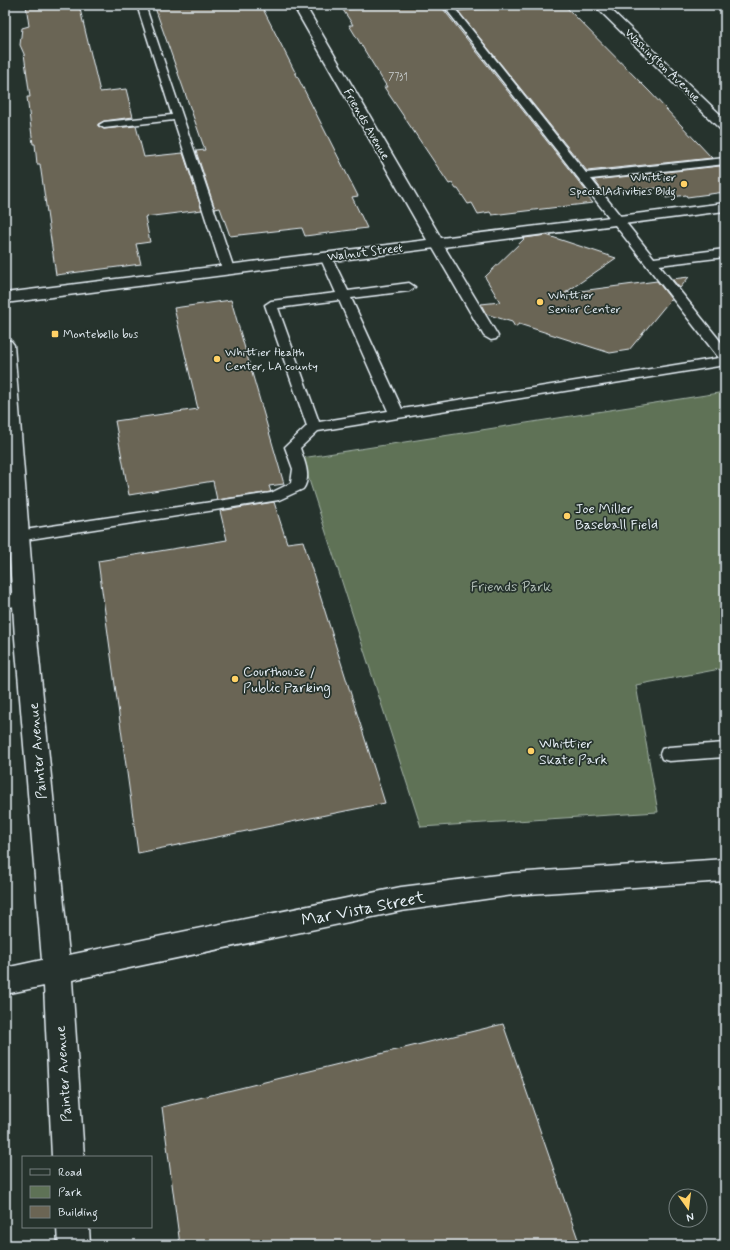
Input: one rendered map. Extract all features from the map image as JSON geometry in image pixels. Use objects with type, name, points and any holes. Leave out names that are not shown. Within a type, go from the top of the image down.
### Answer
[{"type":"street","name":"Friends Avenue","points":[[299,5],[436,243]]},
{"type":"street","name":"Washington Avenue","points":[[600,5],[725,126]]},
{"type":"street","name":"Walnut Street","points":[[5,298],[725,207]]},
{"type":"street","name":"Painter Avenue","points":[[5,345],[8,421],[18,536],[14,600],[57,970],[68,1156]]},
{"type":"street","name":"Mar Vista Street","points":[[5,981],[401,899],[513,884],[725,870]]},
{"type":"street","points":[[73,1228],[74,1245]]},
{"type":"lane","points":[[141,5],[228,269]]},
{"type":"lane","points":[[447,5],[725,356]]},
{"type":"lane","points":[[104,125],[178,117]]},
{"type":"lane","points":[[584,177],[725,161]]},
{"type":"lane","points":[[436,243],[491,336]]},
{"type":"lane","points":[[651,262],[725,253]]},
{"type":"lane","points":[[326,257],[398,414]]},
{"type":"lane","points":[[314,427],[271,305],[409,287]]},
{"type":"lane","points":[[18,536],[274,497],[298,486],[300,469],[292,447],[314,427],[725,361]]},
{"type":"lane","points":[[669,754],[725,750]]},
{"type":"green space","name":"Friends Park","points":[[725,392],[725,668],[636,685],[658,812],[421,827],[302,458]]},
{"type":"building","points":[[26,5],[79,5],[100,92],[126,89],[133,117],[104,121],[98,124],[98,126],[104,129],[136,126],[144,157],[183,153],[202,210],[145,217],[150,242],[136,244],[141,264],[56,275],[40,164],[37,164],[35,144],[33,144],[27,97],[30,97],[24,54],[20,45],[22,28],[29,26]]},
{"type":"building","points":[[154,5],[261,5],[358,196],[352,197],[367,228],[305,236],[302,228],[230,236],[220,208],[215,209],[196,151],[205,150]]},
{"type":"building","points":[[386,5],[440,5],[590,196],[587,196],[593,203],[492,215],[490,212],[478,214],[472,203],[468,204],[458,189],[456,189],[452,183],[449,184],[384,87],[387,87],[349,25],[353,25],[343,10]]},
{"type":"building","points":[[532,5],[564,5],[650,92],[712,158],[587,171],[458,11]]},
{"type":"building","name":"Whittier SpecialActivities Bldg","points":[[720,166],[725,172],[725,192],[687,197],[686,195],[666,198],[657,188],[605,194],[594,180]]},
{"type":"building","name":"Whittier Senior Center","points":[[546,235],[616,258],[565,293],[657,281],[671,299],[629,350],[610,353],[519,324],[515,327],[512,322],[486,314],[481,304],[500,302],[485,277],[525,238]]},
{"type":"building","points":[[689,277],[680,288],[672,279]]},
{"type":"building","name":"Whittier Health Center, LA county","points":[[231,300],[284,484],[269,486],[271,492],[217,500],[213,481],[129,495],[115,421],[198,409],[174,308]]},
{"type":"building","name":"Courthouse / Public Parking","points":[[274,502],[287,543],[303,541],[385,803],[138,853],[98,561],[227,540],[220,511]]},
{"type":"building","points":[[503,1024],[580,1245],[180,1245],[162,1107]]},
{"type":"place","name":"Whittier SpecialActivities Bldg","points":[[684,184]]},
{"type":"place","name":"Whittier Senior Center","points":[[540,302]]},
{"type":"place","name":"Montebello bus","points":[[55,334]]},
{"type":"place","name":"Whittier Health Center, LA county","points":[[217,359]]},
{"type":"place","name":"Joe Miller Baseball Field","points":[[567,516]]},
{"type":"place","name":"Courthouse / Public Parking","points":[[235,679]]},
{"type":"place","name":"Whittier Skate Park","points":[[531,751]]}]
